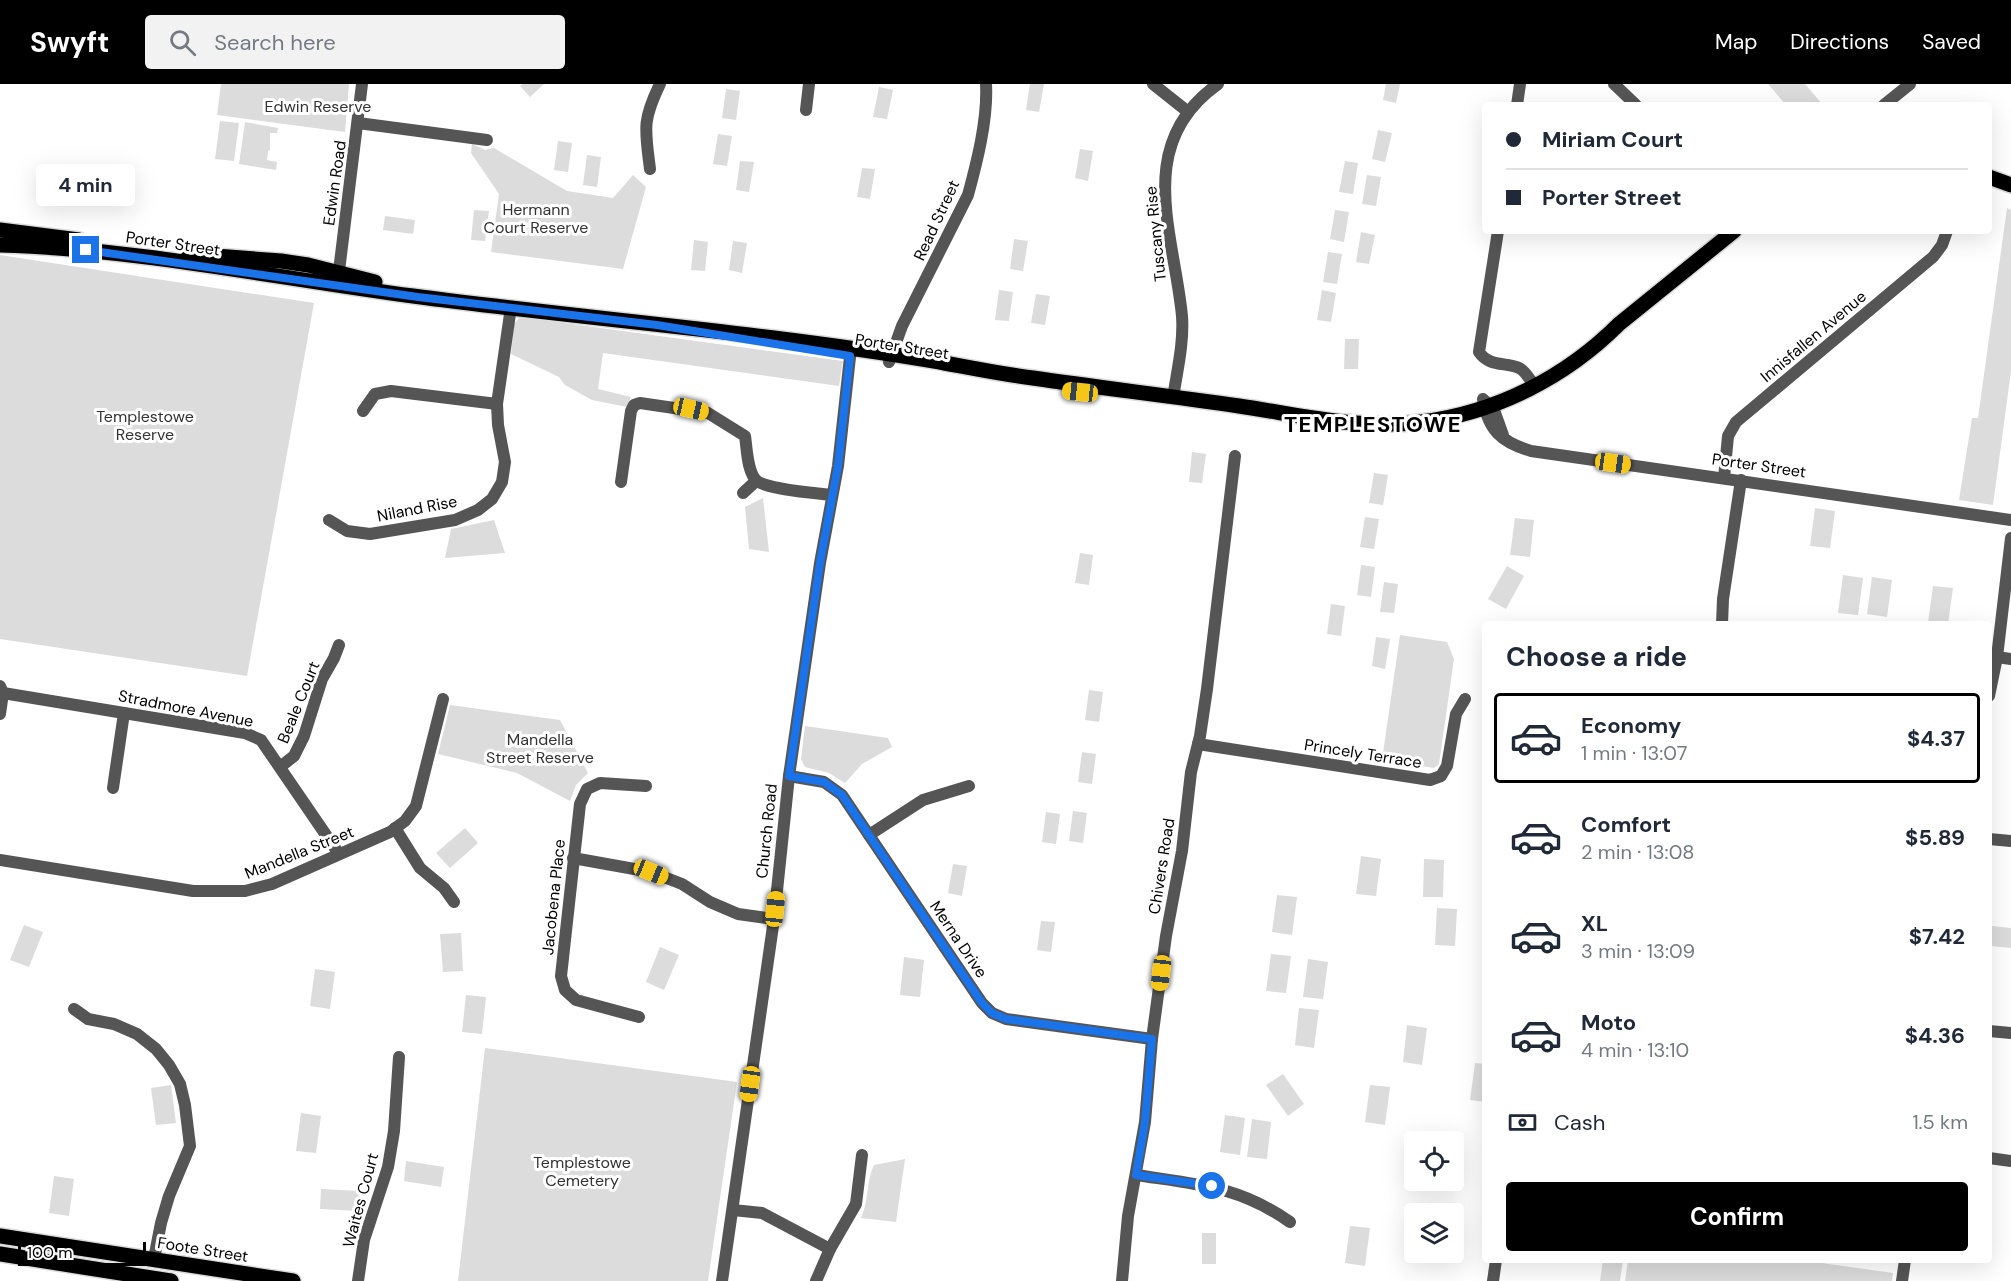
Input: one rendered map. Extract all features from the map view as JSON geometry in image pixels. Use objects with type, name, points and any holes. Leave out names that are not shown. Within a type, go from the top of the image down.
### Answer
[{"type":"main road","points":[[1992,178],[2011,185]]},
{"type":"main road","name":"Porter Street","points":[[0,230],[192,255],[260,258],[308,265],[338,279]]},
{"type":"main road","points":[[1632,314],[1717,234]]},
{"type":"main road","points":[[1487,405],[1580,358],[1730,234]]},
{"type":"main road","name":"Porter Street","points":[[0,245],[92,250],[269,275],[338,279],[511,307],[851,352],[1054,389],[1142,394],[1330,421],[1397,424],[1434,420],[1487,405]]},
{"type":"main road","name":"Foote Street","points":[[0,1236],[268,1279],[293,1281]]},
{"type":"main road","points":[[0,1254],[171,1281]]},
{"type":"street","name":"Edwin Road","points":[[338,279],[362,84]]},
{"type":"street","points":[[650,169],[645,129],[648,109],[660,84]]},
{"type":"street","points":[[806,110],[809,84]]},
{"type":"street","name":"Read Street","points":[[890,358],[902,326],[968,195],[975,173],[986,84]]},
{"type":"street","points":[[1153,84],[1188,111]]},
{"type":"street","name":"Tuscany Rise","points":[[1173,398],[1180,353],[1182,318],[1163,188],[1171,146],[1188,111],[1218,84]]},
{"type":"street","points":[[1517,102],[1520,84]]},
{"type":"street","points":[[1614,84],[1633,102]]},
{"type":"street","points":[[1888,102],[1910,84]]},
{"type":"street","points":[[358,123],[487,140]]},
{"type":"street","points":[[1498,234],[1479,352],[1489,362],[1520,368],[1532,383]]},
{"type":"street","name":"Innisfallen Avenue","points":[[1724,478],[1728,436],[1732,426],[1925,265],[1938,252],[1946,234]]},
{"type":"street","points":[[260,258],[270,265],[269,275]]},
{"type":"street","name":"Niland Rise","points":[[329,520],[347,531],[370,534],[455,520],[478,510],[492,499],[502,482],[505,462],[498,425],[497,404],[511,307]]},
{"type":"street","name":"Church Road","points":[[722,1281],[774,919],[789,776],[820,563],[838,466],[851,352]]},
{"type":"street","points":[[363,411],[375,394],[391,391],[497,404]]},
{"type":"street","points":[[621,482],[631,411],[634,405],[640,403],[708,413],[745,436],[750,469],[756,481],[770,487],[832,495]]},
{"type":"street","name":"Porter Street","points":[[1487,405],[1487,419],[1495,430],[1511,444],[1531,451],[2011,520]]},
{"type":"street","name":"Chivers Road","points":[[1122,1281],[1126,1229],[1145,1122],[1152,1039],[1166,936],[1182,851],[1191,772],[1208,690],[1235,456]]},
{"type":"street","points":[[1722,621],[1723,599],[1741,480]]},
{"type":"street","points":[[743,493],[756,481]]},
{"type":"street","points":[[1992,681],[2011,538]]},
{"type":"street","name":"Beale Court","points":[[280,767],[294,756],[304,736],[322,678],[339,645]]},
{"type":"street","points":[[1997,657],[2011,659]]},
{"type":"street","name":"Stradmore Avenue","points":[[0,714],[2,689],[124,713],[245,733],[261,740],[339,854]]},
{"type":"street","name":"Mandella Street","points":[[0,860],[193,891],[245,891],[272,884],[395,828],[405,821],[416,806],[443,699]]},
{"type":"street","name":"Princely Terrace","points":[[1198,744],[1430,780],[1442,776],[1447,766],[1456,714],[1465,699]]},
{"type":"street","points":[[113,788],[124,713]]},
{"type":"street","name":"Merna Drive","points":[[789,776],[824,782],[842,795],[982,1003],[992,1013],[1006,1019],[1152,1039]]},
{"type":"street","name":"Jacobena Place","points":[[639,1017],[576,1000],[565,990],[561,976],[580,804],[587,789],[600,783],[646,786]]},
{"type":"street","points":[[869,835],[923,800],[969,786]]},
{"type":"street","points":[[395,828],[420,868],[444,888],[454,902]]},
{"type":"street","points":[[1992,839],[2011,841]]},
{"type":"street","points":[[573,858],[651,872],[682,884],[710,902],[738,914],[774,919]]},
{"type":"street","points":[[74,1009],[88,1020],[114,1024],[137,1034],[156,1049],[180,1084],[186,1105],[190,1146],[160,1223],[154,1259]]},
{"type":"street","points":[[1992,1030],[2011,1033]]},
{"type":"street","name":"Waites Court","points":[[358,1281],[364,1240],[388,1167],[394,1131],[399,1057]]},
{"type":"street","points":[[816,1281],[830,1249],[856,1204],[862,1155]]},
{"type":"street","points":[[1992,1158],[2011,1161]]},
{"type":"street","points":[[1136,1175],[1212,1186],[1245,1196],[1270,1208],[1290,1222]]},
{"type":"street","points":[[733,1210],[762,1213],[830,1249]]},
{"type":"street","points":[[1493,1281],[1496,1263]]},
{"type":"street","points":[[1902,1281],[1905,1263]]},
{"type":"green space","name":"Edwin Reserve","points":[[221,84],[349,84],[345,132],[217,115]]},
{"type":"green space","points":[[544,84],[530,97],[520,86]]},
{"type":"green space","points":[[1030,84],[1044,84],[1039,112],[1026,110]]},
{"type":"green space","points":[[1386,84],[1400,84],[1396,103],[1383,100]]},
{"type":"green space","points":[[1768,84],[1805,84],[1820,102],[1783,102]]},
{"type":"green space","points":[[879,87],[893,90],[887,119],[873,117]]},
{"type":"green space","points":[[726,89],[740,91],[736,120],[722,118]]},
{"type":"green space","points":[[220,121],[239,123],[234,161],[215,159]]},
{"type":"green space","points":[[245,122],[278,128],[277,133],[270,133],[270,150],[267,160],[277,162],[276,170],[239,164]]},
{"type":"green space","points":[[1378,130],[1392,133],[1385,162],[1372,159]]},
{"type":"green space","points":[[718,134],[732,136],[727,166],[713,164]]},
{"type":"green space","points":[[558,141],[572,143],[568,172],[554,170]]},
{"type":"green space","name":"Hermann Court Reserve","points":[[472,144],[485,150],[494,148],[567,191],[613,198],[633,175],[646,187],[623,269],[491,252],[499,194],[471,153]]},
{"type":"green space","points":[[1080,149],[1093,151],[1088,181],[1075,178]]},
{"type":"green space","points":[[587,155],[601,157],[597,187],[583,185]]},
{"type":"green space","points":[[740,161],[754,162],[749,192],[736,190]]},
{"type":"green space","points":[[1345,161],[1358,163],[1353,194],[1339,192]]},
{"type":"green space","points":[[862,168],[875,169],[870,199],[857,197]]},
{"type":"green space","points":[[1367,175],[1381,177],[1376,206],[1362,204]]},
{"type":"green space","points":[[2007,208],[2011,210],[2011,371],[1993,505],[1959,500],[1972,418],[1978,418]]},
{"type":"green space","points":[[474,210],[489,211],[485,241],[471,240]]},
{"type":"green space","points":[[1335,210],[1349,212],[1344,242],[1330,239]]},
{"type":"green space","points":[[385,216],[415,220],[413,234],[383,230]]},
{"type":"green space","points":[[1361,232],[1375,235],[1369,264],[1356,262]]},
{"type":"green space","points":[[1014,239],[1028,241],[1023,271],[1010,269]]},
{"type":"green space","points":[[694,240],[708,242],[705,271],[691,270]]},
{"type":"green space","points":[[733,241],[747,243],[742,273],[729,270]]},
{"type":"green space","points":[[1328,252],[1342,254],[1337,284],[1323,282]]},
{"type":"green space","name":"Templestowe Reserve","points":[[0,255],[314,303],[247,676],[0,639]]},
{"type":"green space","points":[[999,290],[1013,292],[1009,321],[995,320]]},
{"type":"green space","points":[[1322,290],[1336,293],[1331,322],[1317,320]]},
{"type":"green space","points":[[1036,294],[1050,296],[1045,325],[1031,323]]},
{"type":"green space","points":[[520,317],[843,361],[839,386],[603,353],[598,389],[631,397],[627,407],[592,400],[565,385],[559,377],[511,354],[514,324]]},
{"type":"green space","points":[[1345,339],[1359,339],[1358,369],[1344,369]]},
{"type":"green space","points":[[1192,452],[1206,454],[1202,483],[1189,482]]},
{"type":"green space","points":[[1374,473],[1388,475],[1383,505],[1369,503]]},
{"type":"green space","points":[[763,498],[769,552],[749,549],[745,507]]},
{"type":"green space","points":[[1815,508],[1835,511],[1830,548],[1810,546]]},
{"type":"green space","points":[[1365,517],[1379,519],[1374,549],[1360,547]]},
{"type":"green space","points":[[1515,518],[1534,520],[1530,557],[1510,555]]},
{"type":"green space","points":[[494,520],[505,553],[445,558],[451,529]]},
{"type":"green space","points":[[1080,553],[1093,555],[1089,585],[1075,583]]},
{"type":"green space","points":[[1361,565],[1375,567],[1371,597],[1357,595]]},
{"type":"green space","points":[[1507,566],[1524,576],[1506,609],[1488,599]]},
{"type":"green space","points":[[1843,575],[1863,578],[1858,615],[1838,613]]},
{"type":"green space","points":[[1872,577],[1892,580],[1887,617],[1867,614]]},
{"type":"green space","points":[[1384,582],[1398,584],[1394,613],[1380,612]]},
{"type":"green space","points":[[1933,586],[1953,588],[1948,621],[1928,621]]},
{"type":"green space","points":[[1331,604],[1345,606],[1341,636],[1327,634]]},
{"type":"green space","points":[[1400,635],[1447,642],[1454,659],[1439,764],[1434,768],[1382,760]]},
{"type":"green space","points":[[1376,637],[1390,639],[1385,669],[1372,666]]},
{"type":"green space","points":[[1089,690],[1103,692],[1099,722],[1085,720]]},
{"type":"green space","name":"Mandella Street Reserve","points":[[450,705],[560,720],[588,773],[576,785],[570,801],[517,773],[438,754]]},
{"type":"green space","points":[[805,726],[888,738],[892,747],[862,764],[845,783],[829,773],[805,767],[801,759]]},
{"type":"green space","points":[[1082,752],[1096,754],[1092,784],[1078,782]]},
{"type":"green space","points":[[1073,811],[1087,813],[1083,843],[1069,841]]},
{"type":"green space","points":[[1046,812],[1060,814],[1056,844],[1042,842]]},
{"type":"green space","points":[[465,828],[478,843],[450,868],[436,853]]},
{"type":"green space","points":[[1361,856],[1381,859],[1376,896],[1356,894]]},
{"type":"green space","points":[[1424,859],[1444,860],[1443,897],[1423,897]]},
{"type":"green space","points":[[953,864],[967,866],[962,896],[948,893]]},
{"type":"green space","points":[[1277,895],[1297,897],[1292,935],[1272,932]]},
{"type":"green space","points":[[1437,908],[1457,909],[1455,946],[1435,945]]},
{"type":"green space","points":[[1041,921],[1055,922],[1051,952],[1037,950]]},
{"type":"green space","points":[[24,925],[43,932],[29,967],[10,960]]},
{"type":"green space","points":[[1992,926],[2011,928],[2011,948],[1992,946]]},
{"type":"green space","points":[[461,933],[463,971],[443,972],[440,934]]},
{"type":"green space","points":[[660,947],[679,955],[664,990],[646,982]]},
{"type":"green space","points":[[1271,954],[1291,956],[1286,993],[1266,991]]},
{"type":"green space","points":[[904,957],[924,960],[920,997],[900,995]]},
{"type":"green space","points":[[1308,959],[1328,962],[1323,999],[1303,997]]},
{"type":"green space","points":[[315,969],[335,972],[330,1009],[310,1006]]},
{"type":"green space","points":[[466,995],[486,997],[482,1034],[462,1032]]},
{"type":"green space","points":[[1299,1008],[1319,1010],[1314,1048],[1295,1045]]},
{"type":"green space","points":[[1407,1025],[1427,1028],[1422,1065],[1403,1062]]},
{"type":"green space","name":"Templestowe Cemetery","points":[[485,1048],[737,1082],[708,1281],[458,1281]]},
{"type":"green space","points":[[1475,1063],[1482,1064],[1482,1102],[1470,1100]]},
{"type":"green space","points":[[1283,1074],[1304,1104],[1288,1116],[1266,1085]]},
{"type":"green space","points":[[171,1085],[176,1123],[156,1125],[151,1088]]},
{"type":"green space","points":[[1370,1085],[1390,1087],[1385,1125],[1365,1122]]},
{"type":"green space","points":[[301,1113],[321,1116],[316,1153],[296,1151]]},
{"type":"green space","points":[[1225,1115],[1245,1118],[1240,1155],[1220,1152]]},
{"type":"green space","points":[[1252,1119],[1271,1122],[1267,1159],[1247,1157]]},
{"type":"green space","points":[[905,1159],[896,1222],[861,1218],[874,1165]]},
{"type":"green space","points":[[406,1161],[444,1167],[441,1187],[404,1181]]},
{"type":"green space","points":[[54,1176],[74,1179],[69,1216],[49,1213]]},
{"type":"green space","points":[[321,1189],[359,1191],[358,1211],[320,1209]]},
{"type":"green space","points":[[1350,1226],[1370,1228],[1365,1266],[1345,1263]]},
{"type":"green space","points":[[1202,1233],[1216,1233],[1216,1264],[1202,1264]]},
{"type":"green space","points":[[1603,1263],[1623,1263],[1620,1281],[1600,1281]]},
{"type":"green space","points":[[1628,1263],[1821,1263],[1893,1273],[1892,1281],[1625,1281]]},
{"type":"district","name":"TEMPLESTOWE","points":[[1373,424]]},
{"type":"route","points":[[86,250],[418,297],[657,325],[850,356],[838,466],[820,563],[789,776],[824,782],[842,795],[982,1003],[992,1013],[1006,1019],[1152,1039],[1145,1122],[1136,1175],[1212,1186]]}]
